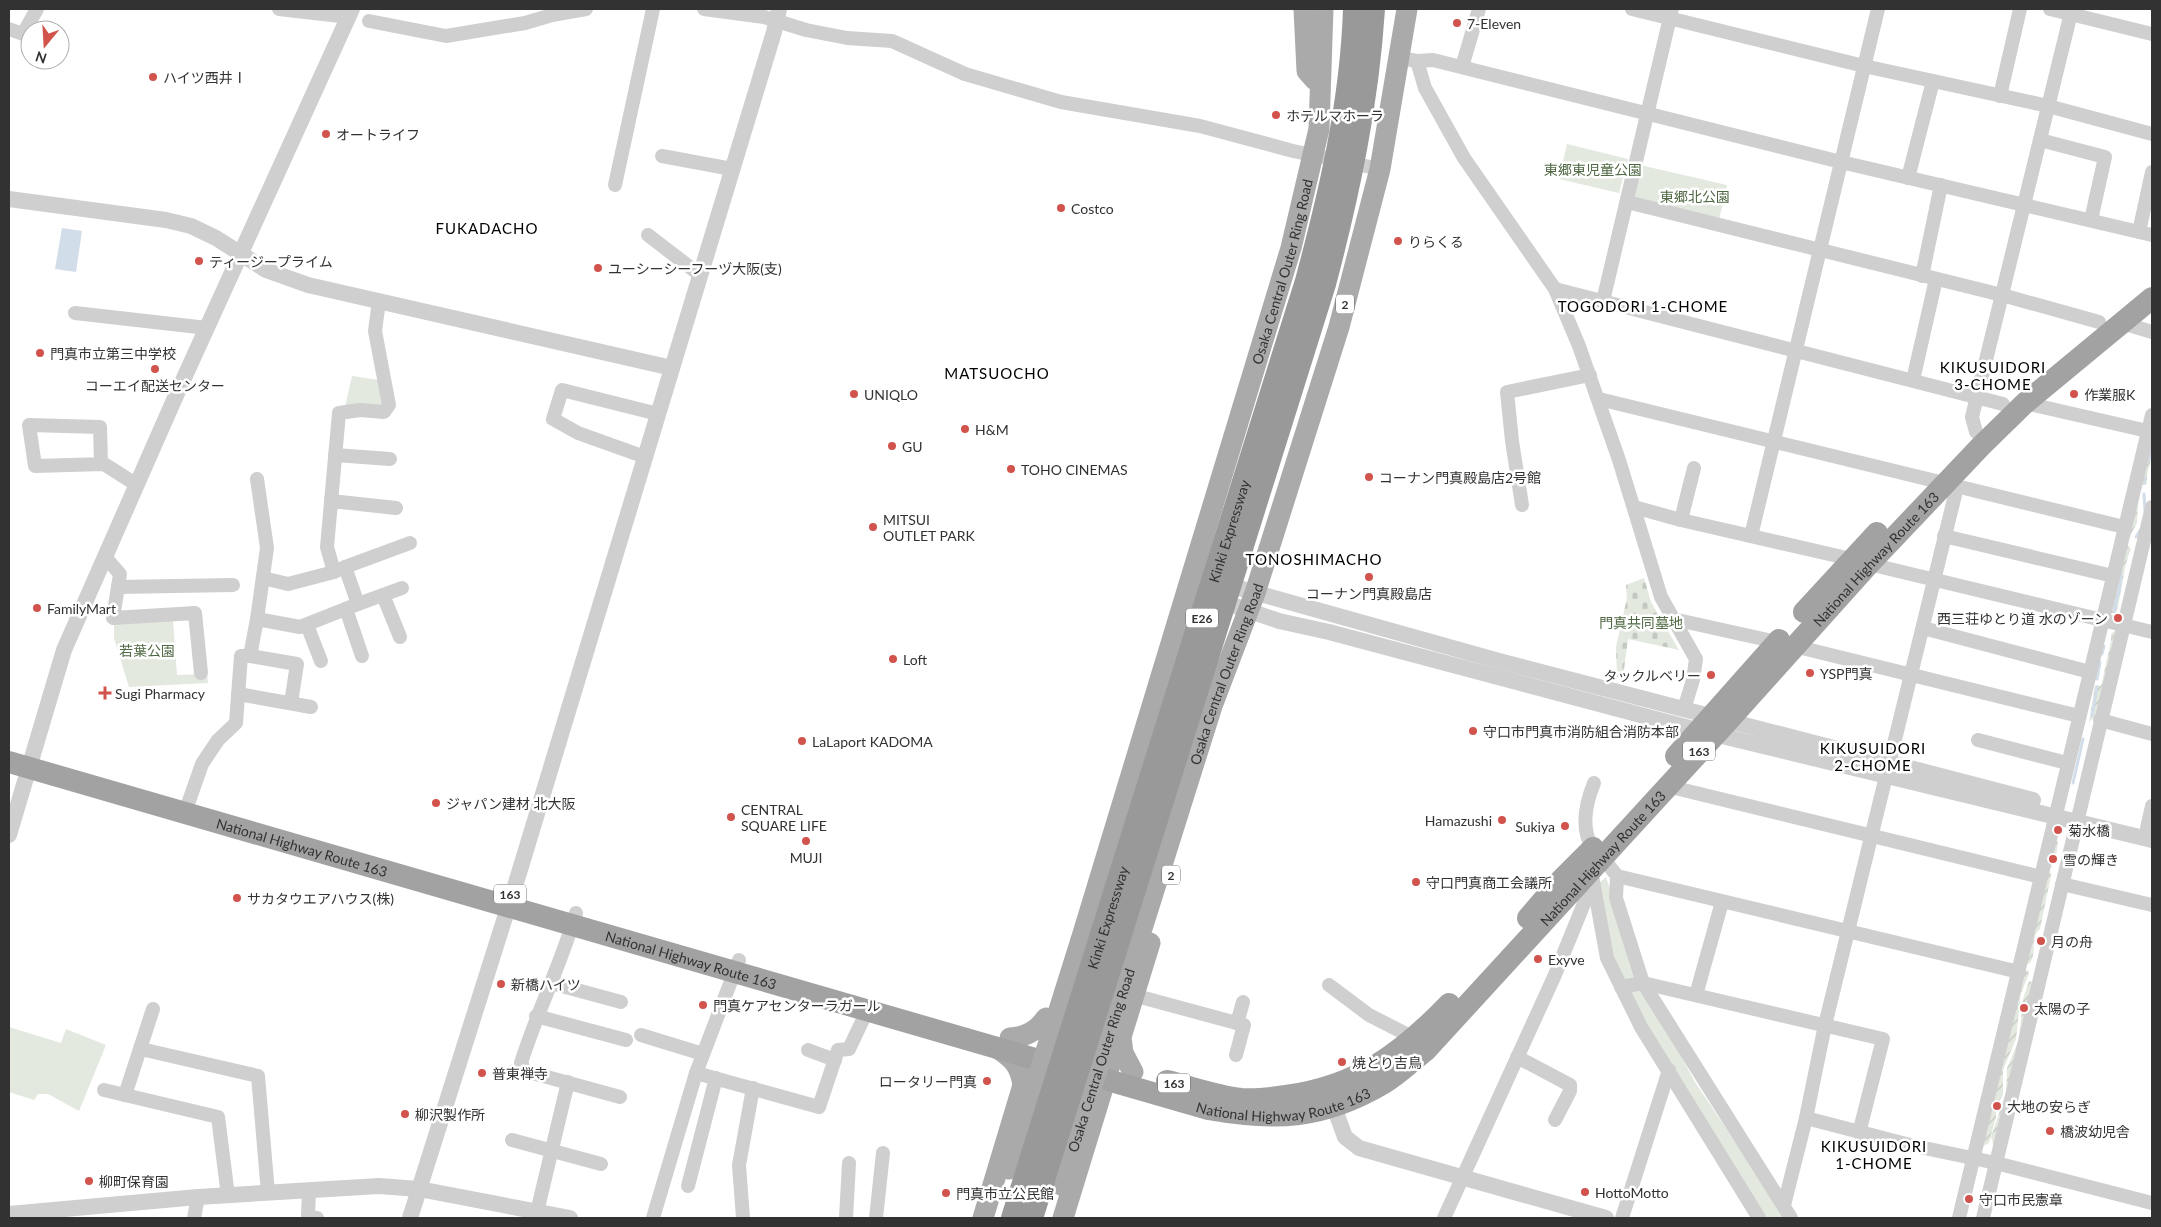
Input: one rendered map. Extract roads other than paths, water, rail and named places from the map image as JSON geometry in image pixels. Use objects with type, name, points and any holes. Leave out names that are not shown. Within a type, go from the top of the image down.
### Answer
[{"type":"highway","points":[[1326,211],[1337,141],[1342,88],[1344,9]]},
{"type":"highway","name":"Kinki Expressway","points":[[1013,1218],[1287,351],[1326,211],[1341,142],[1355,9]]},
{"type":"highway","name":"Kinki Expressway","points":[[1031,1218],[1304,355],[1342,214],[1357,147],[1367,78],[1373,9]]},
{"type":"highway","points":[[1304,355],[1331,280],[1352,205],[1378,76],[1385,9]]},
{"type":"highway","name":"National Highway Route 163","points":[[1072,1061],[1154,1092],[1208,1109],[1250,1116],[1282,1116],[1331,1098],[1386,1082],[1426,1050],[1666,786],[1713,725],[1860,562],[1938,480],[1976,432],[2003,404],[2099,322],[2152,281]]},
{"type":"highway","name":"National Highway Route 163","points":[[1938,480],[2025,404],[2152,298]]},
{"type":"highway","name":"National Highway Route 163","points":[[23,762],[189,801],[574,919],[1072,1061],[1133,1072],[1242,1099],[1331,1098],[1414,1038],[1479,973],[1559,882],[1594,863],[1669,764],[1713,725]]},
{"type":"highway","name":"National Highway Route 163","points":[[9,750],[23,762],[510,900]]},
{"type":"highway","name":"National Highway Route 163","points":[[737,966],[868,1009],[1002,1042]]},
{"type":"main road","points":[[1304,9],[1307,70],[1320,86]]},
{"type":"main road","name":"Osaka Central Outer Ring Road","points":[[994,1218],[1142,742],[1172,635],[1190,582],[1289,257],[1319,129],[1323,9]]},
{"type":"main road","name":"Osaka Central Outer Ring Road","points":[[1051,1218],[1212,706],[1252,601],[1338,327],[1409,59],[1406,9]]},
{"type":"main road","points":[[1219,591],[1263,456],[1283,442],[1314,355],[1338,327]]},
{"type":"main road","name":"2","points":[[1133,1072],[1121,1046],[1121,1037],[1209,752],[1224,676]]},
{"type":"main road","points":[[1022,1218],[1154,800],[1172,764],[1212,706]]},
{"type":"main road","points":[[983,1218],[1023,1086],[1018,1065],[1002,1042],[1027,1034],[1038,1028],[1046,1018],[1129,758],[1142,742],[1150,745],[1148,758],[1072,1061],[1041,1218]]},
{"type":"main road","points":[[1046,1018],[1072,1061],[1095,1115]]},
{"type":"main road","points":[[1063,1218],[1095,1115],[1107,1098],[1122,1092],[1154,1092]]},
{"type":"street","points":[[9,29],[23,34],[37,9]]},
{"type":"street","points":[[9,835],[23,762],[64,650],[350,13],[278,9]]},
{"type":"street","points":[[369,21],[446,36],[525,24],[552,15],[586,9]]},
{"type":"street","points":[[615,185],[653,9]]},
{"type":"street","points":[[704,9],[777,15],[806,30],[892,41],[965,74],[1061,102],[1200,126],[1313,155],[1380,169]]},
{"type":"street","points":[[1462,67],[1479,9]]},
{"type":"street","points":[[1632,9],[1671,14],[1864,66],[2048,106],[2152,134]]},
{"type":"street","points":[[1751,536],[1878,9]]},
{"type":"street","points":[[2000,96],[2020,9]]},
{"type":"street","points":[[2050,9],[2071,11],[2152,34]]},
{"type":"street","points":[[1976,432],[1972,417],[2071,11]]},
{"type":"street","points":[[1603,301],[1671,14]]},
{"type":"street","points":[[410,1218],[510,900],[777,15]]},
{"type":"street","points":[[1409,59],[1433,60],[1649,112],[1841,162],[2146,233],[2152,172]]},
{"type":"street","points":[[1409,59],[1470,169],[1555,289],[1599,399],[1661,597],[1696,658],[1693,680],[1684,710]]},
{"type":"street","points":[[1908,178],[1933,81]]},
{"type":"street","points":[[2040,140],[2105,157],[2091,220]]},
{"type":"street","points":[[662,156],[732,169]]},
{"type":"street","points":[[1922,276],[1941,185]]},
{"type":"street","points":[[9,199],[166,220],[200,230],[216,238],[240,255],[284,278],[672,368]]},
{"type":"street","points":[[1626,202],[2002,295],[2099,322]]},
{"type":"street","points":[[648,235],[700,275]]},
{"type":"street","points":[[1913,380],[1936,279]]},
{"type":"street","points":[[1555,289],[2003,404]]},
{"type":"street","points":[[362,656],[352,607],[340,569],[327,547],[339,413],[360,410],[384,412],[388,405],[375,331],[379,301]]},
{"type":"street","points":[[75,313],[207,328]]},
{"type":"street","points":[[2122,322],[2152,332]]},
{"type":"street","points":[[1522,505],[1507,392],[1590,375]]},
{"type":"street","points":[[645,457],[578,433],[553,419],[562,390],[658,414]]},
{"type":"street","points":[[1599,399],[1938,480],[2124,527]]},
{"type":"street","points":[[2025,404],[2150,431]]},
{"type":"street","points":[[1959,1218],[2042,877],[2067,763],[2104,620],[2124,527],[2150,431],[2152,415]]},
{"type":"street","points":[[101,464],[100,427],[29,425],[35,466],[101,464],[137,485]]},
{"type":"street","points":[[335,455],[390,459]]},
{"type":"street","points":[[1681,520],[1694,468]]},
{"type":"street","points":[[250,656],[267,548],[257,479]]},
{"type":"street","points":[[1784,1205],[1806,1118],[1825,1025],[1955,495],[1938,480]]},
{"type":"street","points":[[331,501],[396,508]]},
{"type":"street","points":[[1634,507],[1681,520],[2152,632]]},
{"type":"street","points":[[1982,1218],[2100,720],[2123,626],[2149,533],[2152,507]]},
{"type":"street","points":[[1944,536],[2113,576]]},
{"type":"street","points":[[263,578],[288,584],[340,569],[410,543]]},
{"type":"street","points":[[106,558],[120,574],[113,618],[195,613],[200,673]]},
{"type":"street","points":[[1190,582],[1252,601],[1684,710],[1713,725]]},
{"type":"street","points":[[118,587],[232,585]]},
{"type":"street","points":[[257,620],[300,627],[402,588]]},
{"type":"street","points":[[384,595],[400,637]]},
{"type":"street","points":[[1252,601],[1279,621],[1713,725],[2056,811],[2150,832],[2152,806]]},
{"type":"street","points":[[1673,618],[1912,674],[2079,716]]},
{"type":"street","points":[[306,625],[321,661]]},
{"type":"street","points":[[1923,628],[2090,672]]},
{"type":"street","points":[[189,801],[202,764],[218,740],[236,723],[241,656],[297,664],[291,703]]},
{"type":"street","points":[[238,694],[311,707]]},
{"type":"street","points":[[2100,720],[2152,734]]},
{"type":"street","points":[[1978,740],[2067,763]]},
{"type":"street","points":[[1594,783],[1588,798],[1586,822],[1594,863],[1607,958],[1641,1027],[1759,1218]]},
{"type":"street","points":[[1666,786],[2042,877]]},
{"type":"street","points":[[1594,863],[1617,876],[2018,972]]},
{"type":"street","points":[[1444,1218],[1554,977],[1585,901],[1594,863]]},
{"type":"street","points":[[1617,876],[1616,898],[1644,983],[1791,1218]]},
{"type":"street","points":[[2062,884],[2152,905]]},
{"type":"street","points":[[1696,995],[1722,902]]},
{"type":"street","points":[[574,919],[551,983],[536,1016],[521,1063],[525,1071],[620,1096]]},
{"type":"street","points":[[653,1218],[696,1073],[737,966]]},
{"type":"street","points":[[551,983],[621,1002]]},
{"type":"street","points":[[1622,986],[1644,983],[1883,1039],[1859,1133]]},
{"type":"street","points":[[1329,985],[1370,1015],[1414,1038]]},
{"type":"street","points":[[1134,995],[1244,1025],[1236,1055]]},
{"type":"street","points":[[1237,1023],[1243,1002]]},
{"type":"street","points":[[125,1095],[153,1009]]},
{"type":"street","points":[[696,1073],[819,1107],[838,1050],[849,1049],[868,1009]]},
{"type":"street","points":[[536,1016],[626,1040]]},
{"type":"street","points":[[641,1035],[703,1054]]},
{"type":"street","points":[[141,1049],[258,1076],[268,1193]]},
{"type":"street","points":[[808,1050],[835,1060]]},
{"type":"street","points":[[1517,1057],[1570,1085],[1570,1091],[1556,1120]]},
{"type":"street","points":[[1622,1218],[1669,1070]]},
{"type":"street","points":[[688,1186],[716,1078]]},
{"type":"street","points":[[537,1212],[568,1082]]},
{"type":"street","points":[[742,1218],[739,1165],[753,1088]]},
{"type":"street","points":[[104,1090],[218,1117],[228,1196]]},
{"type":"street","points":[[1331,1098],[1345,1137],[1359,1148],[1606,1218]]},
{"type":"street","points":[[1806,1118],[1859,1133],[1996,1163],[2152,1203]]},
{"type":"street","points":[[1709,1135],[1728,1119]]},
{"type":"street","points":[[512,1140],[601,1164]]},
{"type":"street","points":[[876,1218],[883,1153]]},
{"type":"street","points":[[846,1218],[849,1163]]},
{"type":"street","points":[[9,1214],[198,1197],[379,1186],[419,1189],[570,1218]]},
{"type":"street","points":[[309,1191],[311,1217]]},
{"type":"street","points":[[194,1218],[198,1197]]},
{"type":"waterway","points":[[2148,461],[2151,453]]},
{"type":"waterway","points":[[2144,474],[2144,483]]},
{"type":"waterway","points":[[2144,494],[2145,511]]},
{"type":"waterway","points":[[2136,537],[2141,529]]},
{"type":"waterway","points":[[2114,611],[2120,586],[2121,570]]},
{"type":"waterway","points":[[2102,654],[2104,646]]},
{"type":"waterway","points":[[2097,679],[2100,662]]},
{"type":"waterway","points":[[2092,716],[2097,687]]},
{"type":"waterway","points":[[2073,783],[2083,739]]},
{"type":"place","name":"7-Eleven","points":[[1457,23]]},
{"type":"place","name":"ハイツ西井Ⅰ","points":[[153,77]]},
{"type":"place","name":"ホテルマホーラ","points":[[1276,115]]},
{"type":"place","name":"オートライフ","points":[[326,134]]},
{"type":"place","name":"Costco","points":[[1061,208]]},
{"type":"place","name":"りらくる","points":[[1398,241]]},
{"type":"place","name":"ティージープライム","points":[[199,261]]},
{"type":"place","name":"ユーシーシーフーヅ大阪(支)","points":[[598,268]]},
{"type":"place","name":"門真市立第三中学校","points":[[40,353]]},
{"type":"place","name":"コーエイ配送センター","points":[[155,369]]},
{"type":"place","name":"UNIQLO","points":[[854,394]]},
{"type":"place","name":"作業服K","points":[[2074,394]]},
{"type":"place","name":"H&M","points":[[965,429]]},
{"type":"place","name":"GU","points":[[892,446]]},
{"type":"place","name":"TOHO CINEMAS","points":[[1011,469]]},
{"type":"place","name":"コーナン門真殿島店2号館","points":[[1369,477]]},
{"type":"place","name":"MITSUI OUTLET PARK","points":[[873,527]]},
{"type":"place","name":"コーナン門真殿島店","points":[[1369,577]]},
{"type":"place","name":"FamilyMart","points":[[37,608]]},
{"type":"place","name":"西三荘ゆとり道 水のゾーン","points":[[2118,618]]},
{"type":"place","name":"Loft","points":[[893,659]]},
{"type":"place","name":"YSP門真","points":[[1810,673]]},
{"type":"place","name":"タックルベリー","points":[[1711,675]]},
{"type":"place","name":"Sugi Pharmacy","points":[[105,693]]},
{"type":"place","name":"守口市門真市消防組合消防本部","points":[[1473,731]]},
{"type":"place","name":"LaLaport KADOMA","points":[[802,741]]},
{"type":"place","name":"ジャパン建材 北大阪","points":[[436,803]]},
{"type":"place","name":"CENTRAL SQUARE LIFE","points":[[731,817]]},
{"type":"place","name":"Hamazushi","points":[[1502,820]]},
{"type":"place","name":"Sukiya","points":[[1565,826]]},
{"type":"place","name":"菊水橋","points":[[2058,830]]},
{"type":"place","name":"MUJI","points":[[806,841]]},
{"type":"place","name":"雪の輝き","points":[[2053,859]]},
{"type":"place","name":"守口門真商工会議所","points":[[1416,882]]},
{"type":"place","name":"サカタウエアハウス(株)","points":[[237,898]]},
{"type":"place","name":"月の舟","points":[[2041,941]]},
{"type":"place","name":"Exyve","points":[[1538,959]]},
{"type":"place","name":"新橋ハイツ","points":[[501,984]]},
{"type":"place","name":"門真ケアセンターラガール","points":[[703,1005]]},
{"type":"place","name":"太陽の子","points":[[2024,1008]]},
{"type":"place","name":"焼とり吉鳥","points":[[1342,1062]]},
{"type":"place","name":"普東禅寺","points":[[482,1073]]},
{"type":"place","name":"ロータリー門真","points":[[987,1081]]},
{"type":"place","name":"大地の安らぎ","points":[[1997,1106]]},
{"type":"place","name":"柳沢製作所","points":[[405,1114]]},
{"type":"place","name":"橋波幼児舎","points":[[2050,1131]]},
{"type":"place","name":"柳町保育園","points":[[89,1181]]},
{"type":"place","name":"HottoMotto","points":[[1585,1192]]},
{"type":"place","name":"門真市立公民館","points":[[946,1193]]},
{"type":"place","name":"守口市民憲章","points":[[1969,1199]]},
{"type":"district","name":"FUKADACHO","points":[[487,228]]},
{"type":"district","name":"TOGODORI 1-CHOME","points":[[1643,306]]},
{"type":"district","name":"MATSUOCHO","points":[[997,373]]},
{"type":"district","name":"KIKUSUIDORI 3-CHOME","points":[[1993,376]]},
{"type":"district","name":"TONOSHIMACHO","points":[[1314,559]]},
{"type":"district","name":"KIKUSUIDORI 2-CHOME","points":[[1873,756]]},
{"type":"district","name":"KIKUSUIDORI 1-CHOME","points":[[1874,1154]]},
{"type":"park label","name":"東郷東児童公園","points":[[1593,169]]},
{"type":"park label","name":"東郷北公園","points":[[1695,196]]},
{"type":"park label","name":"門真共同墓地","points":[[1641,622]]},
{"type":"park label","name":"若葉公園","points":[[147,650]]}]
